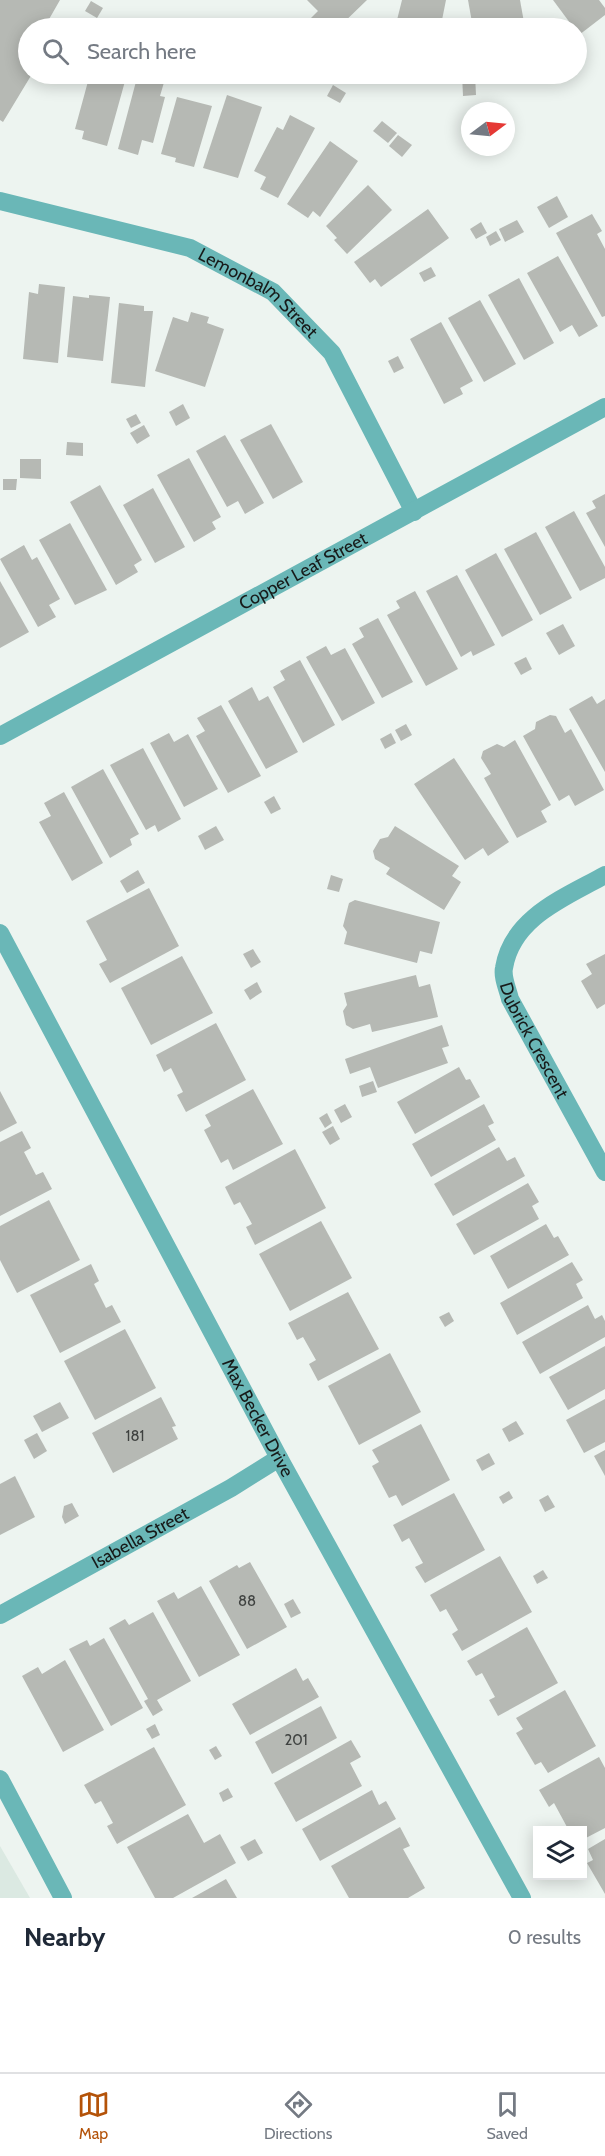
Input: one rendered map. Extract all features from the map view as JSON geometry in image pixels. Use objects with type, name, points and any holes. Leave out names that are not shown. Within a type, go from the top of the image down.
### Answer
[{"type":"street","name":"Lemonbalm Street","points":[[0,201],[190,248],[273,292],[332,353],[414,512]]},
{"type":"street","name":"Copper Leaf Street","points":[[0,736],[605,407]]},
{"type":"street","name":"Dubrick Crescent","points":[[605,875],[529,921],[512,942],[503,970],[510,999],[605,1172]]},
{"type":"street","name":"Max Becker Drive","points":[[0,933],[279,1458],[522,1898]]},
{"type":"street","name":"Isabella Street","points":[[0,1615],[231,1488],[279,1458]]},
{"type":"street","points":[[0,1779],[63,1898]]},
{"type":"shaded area","points":[[0,1846],[30,1898],[0,1898]]},
{"type":"building","points":[[0,0],[60,0],[50,18],[18,18],[18,84],[26,84],[3,122],[0,120]]},
{"type":"building","points":[[307,0],[367,0],[348,18],[311,18],[318,11]]},
{"type":"building","points":[[402,0],[446,0],[442,18],[398,18]]},
{"type":"building","points":[[468,0],[520,0],[523,18],[471,18]]},
{"type":"building","points":[[553,0],[599,0],[605,8],[605,15],[587,29],[587,18],[566,18]]},
{"type":"building","points":[[91,1],[103,8],[97,18],[85,11]]},
{"type":"building","points":[[87,84],[124,84],[107,146],[82,139],[84,131],[75,129]]},
{"type":"building","points":[[135,84],[164,84],[160,96],[165,97],[153,143],[142,140],[138,155],[118,149]]},
{"type":"building","points":[[462,84],[475,84],[476,95],[463,96]]},
{"type":"building","points":[[333,85],[346,93],[340,103],[327,96]]},
{"type":"building","points":[[227,95],[262,107],[238,178],[203,168]]},
{"type":"building","points":[[177,97],[212,106],[194,167],[175,162],[176,158],[161,154]]},
{"type":"building","points":[[290,115],[315,128],[278,198],[260,189],[266,177],[254,171],[277,127],[283,130]]},
{"type":"building","points":[[382,121],[397,133],[388,143],[373,131]]},
{"type":"building","points":[[398,135],[412,145],[402,157],[389,146]]},
{"type":"building","points":[[330,141],[358,161],[320,217],[313,211],[308,218],[287,204]]},
{"type":"building","points":[[368,185],[392,210],[347,254],[334,240],[337,238],[326,226]]},
{"type":"building","points":[[557,196],[568,217],[549,228],[537,207]]},
{"type":"building","points":[[428,209],[449,238],[381,287],[375,279],[370,283],[354,262]]},
{"type":"building","points":[[592,214],[602,231],[597,234],[605,249],[605,316],[602,317],[556,233]]},
{"type":"building","points":[[517,220],[524,232],[505,242],[499,229]]},
{"type":"building","points":[[481,222],[487,233],[476,239],[470,229]]},
{"type":"building","points":[[496,231],[501,240],[490,246],[486,237]]},
{"type":"building","points":[[558,256],[598,326],[579,337],[572,325],[560,332],[527,273]]},
{"type":"building","points":[[431,267],[436,276],[424,282],[419,273]]},
{"type":"building","points":[[519,278],[554,343],[524,360],[488,295]]},
{"type":"building","points":[[39,284],[65,287],[58,363],[23,359],[29,292],[38,294]]},
{"type":"building","points":[[89,295],[110,297],[103,361],[67,357],[73,296],[89,298]]},
{"type":"building","points":[[480,300],[516,364],[484,382],[448,318]]},
{"type":"building","points":[[119,303],[144,306],[144,311],[153,311],[145,387],[111,383]]},
{"type":"building","points":[[191,312],[209,317],[207,323],[224,329],[205,387],[155,371],[173,317],[188,322]]},
{"type":"building","points":[[441,322],[473,381],[460,388],[463,394],[444,404],[410,339]]},
{"type":"building","points":[[398,356],[404,368],[394,373],[388,361]]},
{"type":"building","points":[[183,404],[190,418],[176,426],[169,412]]},
{"type":"building","points":[[136,414],[141,423],[131,428],[126,419]]},
{"type":"building","points":[[271,424],[303,482],[273,499],[240,440]]},
{"type":"building","points":[[144,425],[150,436],[137,444],[130,433]]},
{"type":"building","points":[[225,435],[264,503],[245,514],[238,501],[227,507],[196,451]]},
{"type":"building","points":[[67,442],[83,443],[83,456],[66,455]]},
{"type":"building","points":[[189,458],[221,517],[212,522],[216,529],[194,542],[157,475]]},
{"type":"building","points":[[20,459],[41,459],[41,479],[20,478]]},
{"type":"building","points":[[3,479],[17,479],[16,490],[3,490]]},
{"type":"building","points":[[100,485],[142,560],[134,565],[138,572],[116,585],[70,502]]},
{"type":"building","points":[[153,488],[185,547],[155,563],[123,505]]},
{"type":"building","points":[[605,494],[605,547],[586,513],[596,508],[592,501]]},
{"type":"building","points":[[574,511],[605,567],[605,578],[580,591],[545,527]]},
{"type":"building","points":[[70,523],[107,590],[75,605],[39,540]]},
{"type":"building","points":[[536,532],[572,598],[540,615],[504,549]]},
{"type":"building","points":[[24,545],[32,560],[37,557],[60,599],[49,605],[56,617],[38,627],[0,559]]},
{"type":"building","points":[[496,553],[533,620],[502,637],[465,570]]},
{"type":"building","points":[[457,575],[495,645],[473,656],[471,651],[461,657],[426,591]]},
{"type":"building","points":[[0,581],[29,632],[0,648]]},
{"type":"building","points":[[415,591],[458,669],[426,686],[387,615],[400,608],[396,601]]},
{"type":"building","points":[[378,618],[413,682],[382,698],[352,644],[364,637],[359,628]]},
{"type":"building","points":[[563,624],[575,646],[559,655],[546,633]]},
{"type":"building","points":[[326,646],[331,655],[345,648],[375,703],[342,721],[306,657]]},
{"type":"building","points":[[526,657],[532,669],[521,675],[514,663]]},
{"type":"building","points":[[300,660],[335,725],[303,743],[273,687],[285,680],[280,671]]},
{"type":"building","points":[[252,687],[259,701],[268,696],[298,752],[266,769],[228,701]]},
{"type":"building","points":[[592,696],[597,704],[605,699],[605,772],[569,709]]},
{"type":"building","points":[[221,705],[261,776],[228,793],[196,736],[205,731],[197,718]]},
{"type":"building","points":[[550,715],[556,716],[565,733],[571,729],[604,790],[575,806],[569,795],[559,801],[523,736],[535,729],[536,722]]},
{"type":"building","points":[[406,724],[412,735],[401,741],[395,730]]},
{"type":"building","points":[[169,733],[174,742],[188,734],[218,789],[184,807],[150,743]]},
{"type":"building","points":[[391,733],[396,743],[385,749],[380,739]]},
{"type":"building","points":[[515,740],[551,805],[541,811],[547,822],[517,838],[484,778],[491,774],[481,758],[483,751],[497,744],[504,747]]},
{"type":"building","points":[[143,748],[181,819],[158,832],[155,825],[146,830],[110,765]]},
{"type":"building","points":[[454,758],[509,842],[488,856],[483,848],[465,860],[414,784]]},
{"type":"building","points":[[103,769],[139,834],[130,839],[132,845],[110,858],[71,787]]},
{"type":"building","points":[[64,792],[103,863],[72,881],[39,822],[51,816],[44,803]]},
{"type":"building","points":[[274,796],[281,809],[271,814],[264,802]]},
{"type":"building","points":[[216,826],[224,840],[205,850],[198,836]]},
{"type":"building","points":[[395,826],[459,866],[452,876],[461,882],[444,910],[386,874],[390,868],[375,859],[373,851],[380,839],[388,837]]},
{"type":"building","points":[[138,870],[145,883],[127,893],[120,881]]},
{"type":"building","points":[[331,875],[343,879],[339,892],[327,889]]},
{"type":"building","points":[[149,888],[179,946],[110,983],[99,964],[107,960],[86,921]]},
{"type":"building","points":[[355,900],[440,922],[432,954],[420,951],[417,963],[344,944],[347,932],[343,926],[349,903]]},
{"type":"building","points":[[253,949],[261,962],[251,968],[243,954]]},
{"type":"building","points":[[605,954],[605,1004],[597,1009],[581,981],[592,974],[586,964]]},
{"type":"building","points":[[182,956],[213,1013],[151,1045],[121,988]]},
{"type":"building","points":[[416,975],[419,987],[430,984],[438,1017],[372,1032],[370,1024],[353,1029],[346,1025],[343,1011],[347,1005],[344,993]]},
{"type":"building","points":[[257,982],[262,992],[250,1000],[244,990]]},
{"type":"building","points":[[216,1023],[246,1080],[186,1112],[177,1095],[183,1092],[171,1068],[164,1072],[156,1055]]},
{"type":"building","points":[[442,1025],[449,1046],[442,1048],[448,1063],[378,1088],[370,1067],[350,1074],[345,1059]]},
{"type":"building","points":[[459,1067],[466,1080],[470,1079],[480,1097],[415,1134],[397,1102]]},
{"type":"building","points":[[373,1081],[377,1092],[362,1097],[359,1086]]},
{"type":"building","points":[[253,1089],[283,1144],[233,1170],[228,1159],[221,1163],[204,1130],[211,1126],[205,1115]]},
{"type":"building","points":[[0,1091],[17,1123],[0,1132]]},
{"type":"building","points":[[345,1104],[352,1117],[341,1123],[334,1110]]},
{"type":"building","points":[[484,1104],[494,1123],[488,1126],[496,1140],[431,1177],[412,1144]]},
{"type":"building","points":[[327,1113],[332,1123],[325,1128],[319,1118]]},
{"type":"building","points":[[333,1126],[340,1139],[330,1145],[322,1132]]},
{"type":"building","points":[[22,1131],[31,1148],[24,1152],[36,1175],[43,1172],[52,1189],[0,1216],[0,1142]]},
{"type":"building","points":[[499,1147],[507,1161],[515,1157],[525,1176],[453,1216],[434,1184]]},
{"type":"building","points":[[295,1149],[326,1208],[255,1245],[246,1227],[252,1224],[240,1202],[234,1205],[225,1187]]},
{"type":"building","points":[[528,1183],[539,1202],[532,1206],[539,1219],[474,1255],[456,1224]]},
{"type":"building","points":[[49,1200],[80,1260],[17,1293],[0,1260],[0,1226]]},
{"type":"building","points":[[321,1221],[352,1278],[290,1311],[259,1254]]},
{"type":"building","points":[[546,1224],[554,1238],[558,1236],[569,1255],[508,1289],[490,1256]]},
{"type":"building","points":[[572,1262],[583,1280],[576,1284],[583,1298],[517,1335],[500,1303]]},
{"type":"building","points":[[91,1264],[99,1281],[94,1284],[106,1308],[112,1305],[121,1322],[60,1353],[30,1295]]},
{"type":"building","points":[[348,1292],[379,1349],[318,1381],[309,1364],[316,1360],[303,1337],[297,1340],[288,1323]]},
{"type":"building","points":[[588,1305],[595,1319],[602,1315],[605,1321],[605,1337],[540,1374],[522,1342]]},
{"type":"building","points":[[449,1312],[454,1321],[445,1327],[439,1317]]},
{"type":"building","points":[[125,1329],[156,1388],[95,1420],[64,1361]]},
{"type":"building","points":[[605,1346],[605,1389],[568,1410],[549,1377]]},
{"type":"building","points":[[390,1353],[421,1412],[359,1445],[328,1386]]},
{"type":"building","points":[[161,1397],[176,1426],[172,1427],[178,1439],[113,1473],[92,1433]]},
{"type":"building","points":[[605,1399],[605,1442],[584,1453],[566,1420]]},
{"type":"building","points":[[60,1402],[69,1418],[42,1432],[33,1416]]},
{"type":"building","points":[[516,1421],[524,1434],[509,1442],[502,1429]]},
{"type":"building","points":[[421,1424],[450,1480],[402,1506],[396,1495],[389,1498],[372,1466],[379,1462],[372,1450]]},
{"type":"building","points":[[37,1433],[47,1451],[34,1459],[24,1440]]},
{"type":"building","points":[[605,1450],[605,1476],[594,1456]]},
{"type":"building","points":[[489,1453],[495,1464],[482,1471],[476,1460]]},
{"type":"building","points":[[15,1476],[35,1517],[0,1535],[0,1484]]},
{"type":"building","points":[[509,1491],[513,1498],[503,1504],[499,1497]]},
{"type":"building","points":[[454,1493],[485,1550],[425,1583],[415,1567],[423,1563],[409,1538],[402,1542],[393,1525]]},
{"type":"building","points":[[548,1495],[555,1507],[545,1512],[539,1500]]},
{"type":"building","points":[[72,1503],[79,1516],[65,1524],[62,1517],[64,1506]]},
{"type":"building","points":[[500,1556],[532,1612],[462,1651],[452,1634],[458,1630],[446,1609],[440,1612],[430,1595]]},
{"type":"building","points":[[250,1562],[287,1627],[247,1649],[209,1581],[237,1565],[239,1568]]},
{"type":"building","points":[[543,1570],[548,1578],[537,1584],[533,1576]]},
{"type":"building","points":[[201,1586],[240,1655],[199,1677],[157,1601],[174,1592],[178,1599]]},
{"type":"building","points":[[293,1599],[301,1613],[291,1618],[284,1604]]},
{"type":"building","points":[[153,1612],[191,1681],[157,1700],[163,1710],[153,1716],[144,1701],[148,1699],[109,1628],[125,1619],[129,1625]]},
{"type":"building","points":[[527,1627],[558,1683],[498,1716],[489,1700],[495,1697],[482,1673],[476,1676],[467,1661]]},
{"type":"building","points":[[104,1638],[143,1708],[111,1726],[69,1649],[87,1640],[90,1646]]},
{"type":"building","points":[[65,1660],[104,1730],[63,1752],[22,1676],[38,1667],[42,1674]]},
{"type":"building","points":[[296,1668],[303,1681],[308,1678],[319,1697],[250,1735],[232,1704]]},
{"type":"building","points":[[565,1690],[596,1746],[548,1773],[541,1762],[535,1765],[516,1733],[523,1729],[516,1718]]},
{"type":"building","points":[[321,1706],[337,1738],[272,1774],[255,1742]]},
{"type":"building","points":[[155,1724],[160,1735],[152,1739],[146,1729]]},
{"type":"building","points":[[351,1740],[361,1757],[350,1763],[362,1786],[296,1822],[274,1783]]},
{"type":"building","points":[[216,1746],[222,1756],[215,1760],[209,1750]]},
{"type":"building","points":[[154,1747],[186,1805],[117,1844],[107,1826],[113,1823],[101,1801],[95,1804],[84,1785]]},
{"type":"building","points":[[599,1757],[605,1768],[605,1828],[587,1837],[587,1826],[566,1826],[554,1803],[549,1807],[539,1790]]},
{"type":"building","points":[[228,1788],[233,1797],[223,1802],[219,1793]]},
{"type":"building","points":[[372,1790],[379,1805],[386,1801],[396,1819],[320,1861],[302,1829]]},
{"type":"building","points":[[188,1814],[204,1843],[220,1834],[236,1863],[173,1898],[155,1898],[127,1847]]},
{"type":"building","points":[[400,1827],[410,1846],[403,1849],[425,1888],[408,1898],[349,1898],[331,1866]]},
{"type":"building","points":[[255,1839],[263,1853],[248,1861],[240,1847]]},
{"type":"building","points":[[605,1839],[605,1894],[587,1863],[593,1860],[588,1849]]},
{"type":"building","points":[[226,1879],[237,1898],[192,1898]]}]
